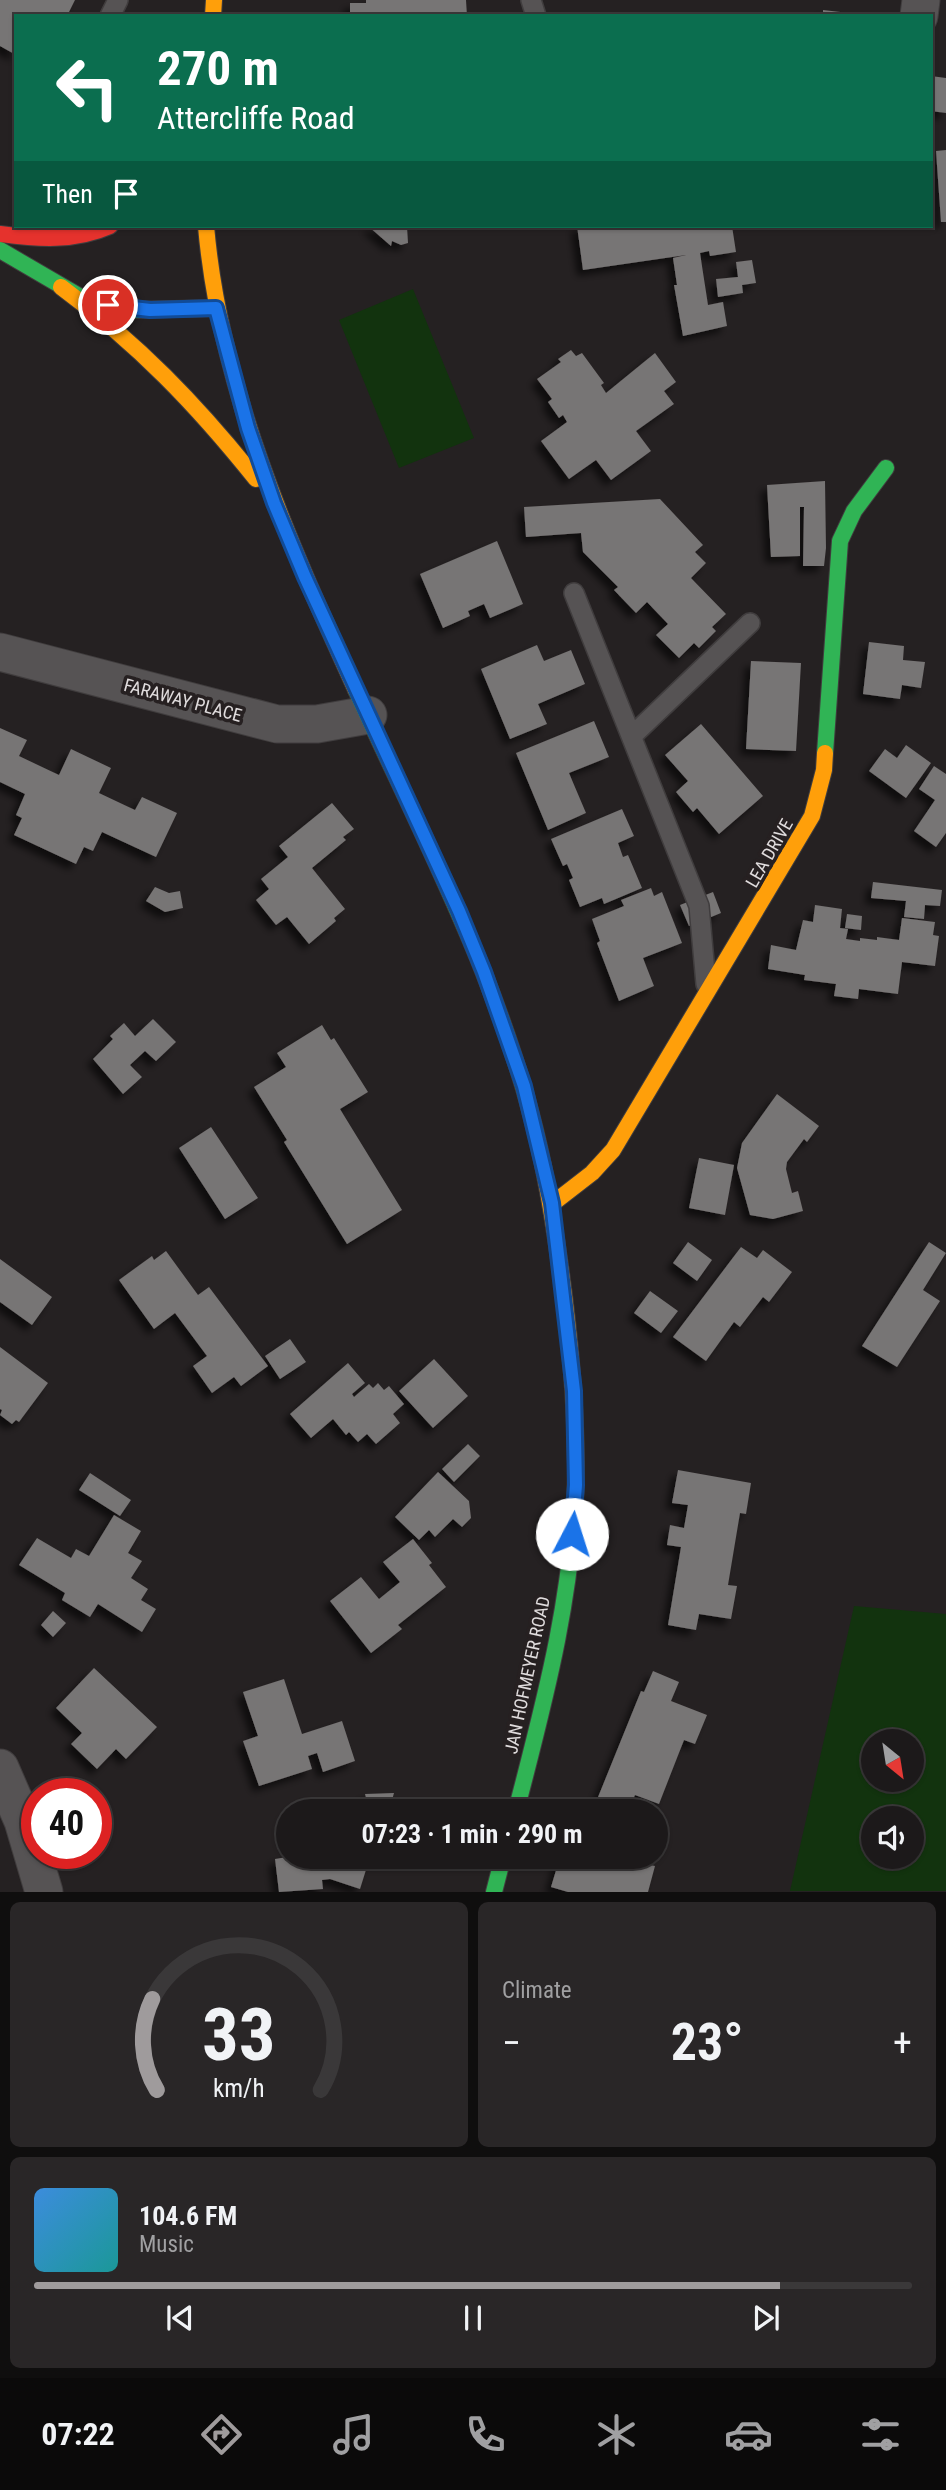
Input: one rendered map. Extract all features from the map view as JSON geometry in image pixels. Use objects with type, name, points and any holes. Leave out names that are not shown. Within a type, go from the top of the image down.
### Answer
[{"type":"street","points":[[0,234],[56,239],[82,236],[104,228]]},
{"type":"street","name":"JAN HOFMEYER ROAD","points":[[206,228],[216,308],[248,428],[274,503],[305,577],[459,911],[484,972],[524,1086],[552,1203],[574,1391],[576,1485],[570,1558],[556,1640],[541,1718],[519,1799]]},
{"type":"street","points":[[0,250],[84,299],[131,310],[216,308]]},
{"type":"street","points":[[61,287],[132,343],[177,387],[220,435],[274,503]]},
{"type":"street","name":"LEA DRIVE","points":[[552,1203],[602,1166],[806,828],[816,807],[824,770],[840,541],[854,511],[886,468]]},
{"type":"street","name":"FARAWAY PLACE","points":[[0,652],[277,724],[317,724],[368,715]]},
{"type":"street","points":[[0,1768],[23,1821],[44,1892]]},
{"type":"street","points":[[494,1892],[500,1869]]},
{"type":"lane","points":[[574,593],[699,906],[707,993]]},
{"type":"lane","points":[[632,736],[750,623]]},
{"type":"green space","points":[[413,289],[474,438],[399,468],[339,320]]},
{"type":"green space","points":[[854,1606],[946,1614],[946,1891],[790,1891]]},
{"type":"building","points":[[0,0],[75,0],[68,14],[14,14],[14,54],[0,46]]},
{"type":"building","points":[[366,0],[466,0],[467,14],[350,14],[350,3],[366,3]]},
{"type":"building","points":[[823,10],[858,14],[823,14]]},
{"type":"building","points":[[933,76],[946,78],[946,113],[933,111]]},
{"type":"building","points":[[946,150],[946,222],[941,222],[936,151]]},
{"type":"building","points":[[370,228],[407,228],[408,243],[401,245],[392,241],[391,246]]},
{"type":"building","points":[[577,228],[732,228],[736,252],[710,256],[709,251],[700,253],[708,305],[723,302],[727,326],[683,336],[674,285],[677,285],[673,258],[686,255],[583,270]]},
{"type":"building","points":[[752,260],[756,283],[742,285],[743,293],[718,297],[716,279],[738,277],[736,262]]},
{"type":"building","points":[[571,350],[576,356],[582,353],[604,383],[601,385],[606,393],[655,353],[676,382],[664,391],[674,404],[636,431],[651,451],[611,480],[596,460],[569,479],[541,441],[567,422],[563,415],[559,418],[548,402],[552,399],[537,379],[561,362],[558,359]]},
{"type":"building","points":[[825,481],[824,566],[803,566],[804,507],[800,507],[800,556],[771,557],[767,485]]},
{"type":"building","points":[[660,499],[703,545],[695,552],[706,563],[691,578],[726,614],[712,627],[716,631],[699,648],[694,643],[679,658],[656,635],[668,624],[647,602],[636,613],[614,590],[618,587],[583,552],[581,533],[526,537],[524,507]]},
{"type":"building","points":[[497,541],[523,604],[490,618],[484,604],[468,611],[470,616],[443,628],[420,574]]},
{"type":"building","points":[[869,642],[904,646],[903,660],[925,662],[921,688],[902,685],[900,699],[863,694]]},
{"type":"building","points":[[537,645],[544,661],[571,650],[585,684],[538,704],[547,724],[510,739],[481,669]]},
{"type":"building","points":[[751,661],[801,663],[796,751],[746,749]]},
{"type":"building","points":[[594,721],[609,757],[569,773],[586,813],[548,830],[516,753]]},
{"type":"building","points":[[701,724],[763,796],[719,834],[697,808],[693,812],[676,792],[688,781],[665,755]]},
{"type":"building","points":[[0,728],[27,740],[19,756],[59,775],[71,749],[111,768],[99,793],[135,810],[142,797],[177,813],[156,857],[102,832],[93,851],[84,847],[76,864],[14,835],[22,818],[16,815],[25,794],[0,782]]},
{"type":"building","points":[[906,745],[931,763],[906,798],[869,771],[885,749],[897,758]]},
{"type":"building","points":[[934,766],[946,774],[946,833],[936,847],[914,831],[935,800],[919,789]]},
{"type":"building","points":[[332,803],[354,829],[343,837],[346,840],[312,868],[345,909],[334,918],[336,921],[309,944],[287,917],[276,925],[256,900],[269,889],[261,879],[288,857],[279,846]]},
{"type":"building","points":[[622,809],[634,836],[618,843],[623,857],[628,855],[642,888],[604,904],[602,898],[580,907],[569,880],[573,878],[567,864],[563,866],[551,839]]},
{"type":"building","points":[[873,882],[942,890],[940,906],[925,905],[924,919],[904,917],[906,901],[871,898]]},
{"type":"building","points":[[155,887],[169,893],[180,891],[183,908],[165,912],[146,901]]},
{"type":"building","points":[[651,888],[654,896],[662,892],[682,943],[643,958],[654,986],[619,1001],[597,943],[600,941],[592,919],[624,906],[621,900]]},
{"type":"building","points":[[713,892],[721,913],[689,926],[680,905]]},
{"type":"building","points":[[815,905],[842,909],[840,928],[848,929],[846,939],[860,941],[860,938],[877,940],[877,937],[899,940],[902,918],[935,922],[933,935],[939,936],[935,966],[902,962],[898,994],[859,989],[858,999],[834,996],[836,984],[804,980],[805,975],[768,969],[771,945],[796,950],[803,920],[813,922]]},
{"type":"building","points":[[847,914],[862,916],[861,930],[845,928]]},
{"type":"building","points":[[153,1019],[176,1042],[156,1061],[145,1051],[130,1065],[142,1077],[123,1094],[93,1059],[113,1039],[110,1036],[124,1023],[135,1036]]},
{"type":"building","points":[[322,1025],[331,1040],[334,1038],[368,1092],[340,1109],[402,1210],[347,1244],[284,1142],[287,1140],[254,1087],[286,1067],[277,1053]]},
{"type":"building","points":[[777,1094],[819,1126],[807,1142],[804,1139],[787,1162],[786,1169],[792,1193],[798,1191],[803,1211],[773,1219],[750,1215],[737,1168],[742,1143]]},
{"type":"building","points":[[211,1127],[258,1198],[225,1219],[179,1148]]},
{"type":"building","points":[[699,1158],[734,1165],[725,1215],[689,1208]]},
{"type":"building","points":[[688,1242],[712,1260],[697,1281],[673,1263]]},
{"type":"building","points":[[929,1242],[946,1253],[923,1290],[940,1301],[897,1367],[862,1346]]},
{"type":"building","points":[[741,1247],[757,1258],[763,1250],[792,1272],[769,1302],[763,1297],[740,1327],[734,1322],[706,1361],[673,1337]]},
{"type":"building","points":[[166,1251],[198,1295],[209,1287],[268,1366],[241,1386],[234,1377],[212,1393],[193,1366],[207,1356],[175,1313],[154,1329],[119,1280],[152,1256],[154,1260]]},
{"type":"building","points":[[0,1259],[52,1297],[32,1325],[0,1302]]},
{"type":"building","points":[[650,1291],[678,1311],[661,1333],[634,1313]]},
{"type":"building","points":[[290,1339],[306,1362],[280,1379],[265,1356]]},
{"type":"building","points":[[0,1347],[48,1383],[19,1422],[16,1420],[12,1424],[0,1415]]},
{"type":"building","points":[[434,1359],[468,1396],[433,1428],[399,1391]]},
{"type":"building","points":[[348,1363],[365,1383],[352,1394],[354,1397],[369,1384],[373,1388],[378,1383],[384,1390],[389,1386],[404,1404],[393,1414],[400,1423],[376,1444],[367,1434],[358,1442],[349,1432],[346,1435],[333,1419],[311,1438],[290,1414]]},
{"type":"building","points":[[468,1444],[480,1456],[454,1482],[442,1469]]},
{"type":"building","points":[[678,1470],[751,1483],[746,1514],[740,1513],[728,1585],[737,1586],[731,1619],[699,1614],[696,1630],[668,1625],[681,1547],[667,1545],[670,1525],[684,1528],[688,1505],[672,1503]]},
{"type":"building","points":[[438,1472],[469,1501],[471,1518],[462,1527],[453,1519],[435,1537],[429,1530],[419,1540],[395,1517]]},
{"type":"building","points":[[90,1473],[131,1500],[120,1516],[79,1490]]},
{"type":"building","points":[[114,1515],[141,1531],[128,1553],[142,1561],[131,1578],[148,1589],[141,1600],[156,1609],[142,1632],[98,1604],[90,1617],[62,1600],[65,1593],[19,1565],[37,1538],[71,1558],[76,1549],[89,1556]]},
{"type":"building","points":[[413,1539],[446,1587],[398,1625],[402,1629],[371,1653],[330,1601],[361,1577],[379,1599],[400,1582],[383,1562]]},
{"type":"building","points":[[53,1611],[66,1623],[53,1637],[41,1625]]},
{"type":"building","points":[[94,1668],[157,1727],[126,1759],[116,1749],[97,1769],[71,1744],[82,1733],[56,1708]]},
{"type":"building","points":[[653,1671],[679,1682],[671,1701],[707,1715],[695,1744],[684,1740],[661,1799],[646,1799],[635,1795],[633,1799],[597,1799],[641,1691],[644,1692]]},
{"type":"building","points":[[284,1679],[302,1734],[342,1721],[355,1761],[323,1772],[317,1753],[308,1756],[312,1769],[259,1786],[243,1741],[258,1736],[243,1692]]},
{"type":"building","points":[[394,1793],[392,1799],[360,1799],[366,1798],[365,1794]]},
{"type":"building","points":[[276,1869],[366,1869],[360,1889],[330,1879],[322,1880],[323,1889],[279,1892]]},
{"type":"building","points":[[556,1869],[654,1869],[648,1892],[568,1892],[551,1887]]},
{"type":"traffic: fast","points":[[0,250],[84,299],[131,310],[216,308]]},
{"type":"traffic: fast","points":[[825,753],[840,541],[854,511],[886,468]]},
{"type":"traffic: fast","points":[[356,690],[437,864],[487,982],[528,1103],[543,1165]]},
{"type":"traffic: fast","points":[[519,1799],[548,1682],[565,1596],[575,1508],[576,1464]]},
{"type":"traffic: fast","points":[[494,1892],[500,1869]]},
{"type":"traffic: slow","points":[[213,14],[214,0]]},
{"type":"traffic: slow","points":[[206,228],[214,287],[226,346],[261,464],[306,578],[356,690]]},
{"type":"traffic: slow","points":[[61,287],[116,331],[165,376],[256,479]]},
{"type":"traffic: slow","points":[[552,1204],[592,1173],[613,1150],[812,816],[824,770],[825,753]]},
{"type":"traffic: slow","points":[[543,1165],[566,1314],[576,1464]]},
{"type":"traffic: jam","points":[[0,234],[56,238],[83,235],[104,228]]},
{"type":"route","points":[[108,305],[131,310],[216,308],[248,428],[274,503],[305,577],[459,911],[484,972],[524,1086],[552,1203],[574,1391],[576,1485],[572,1534]]}]
